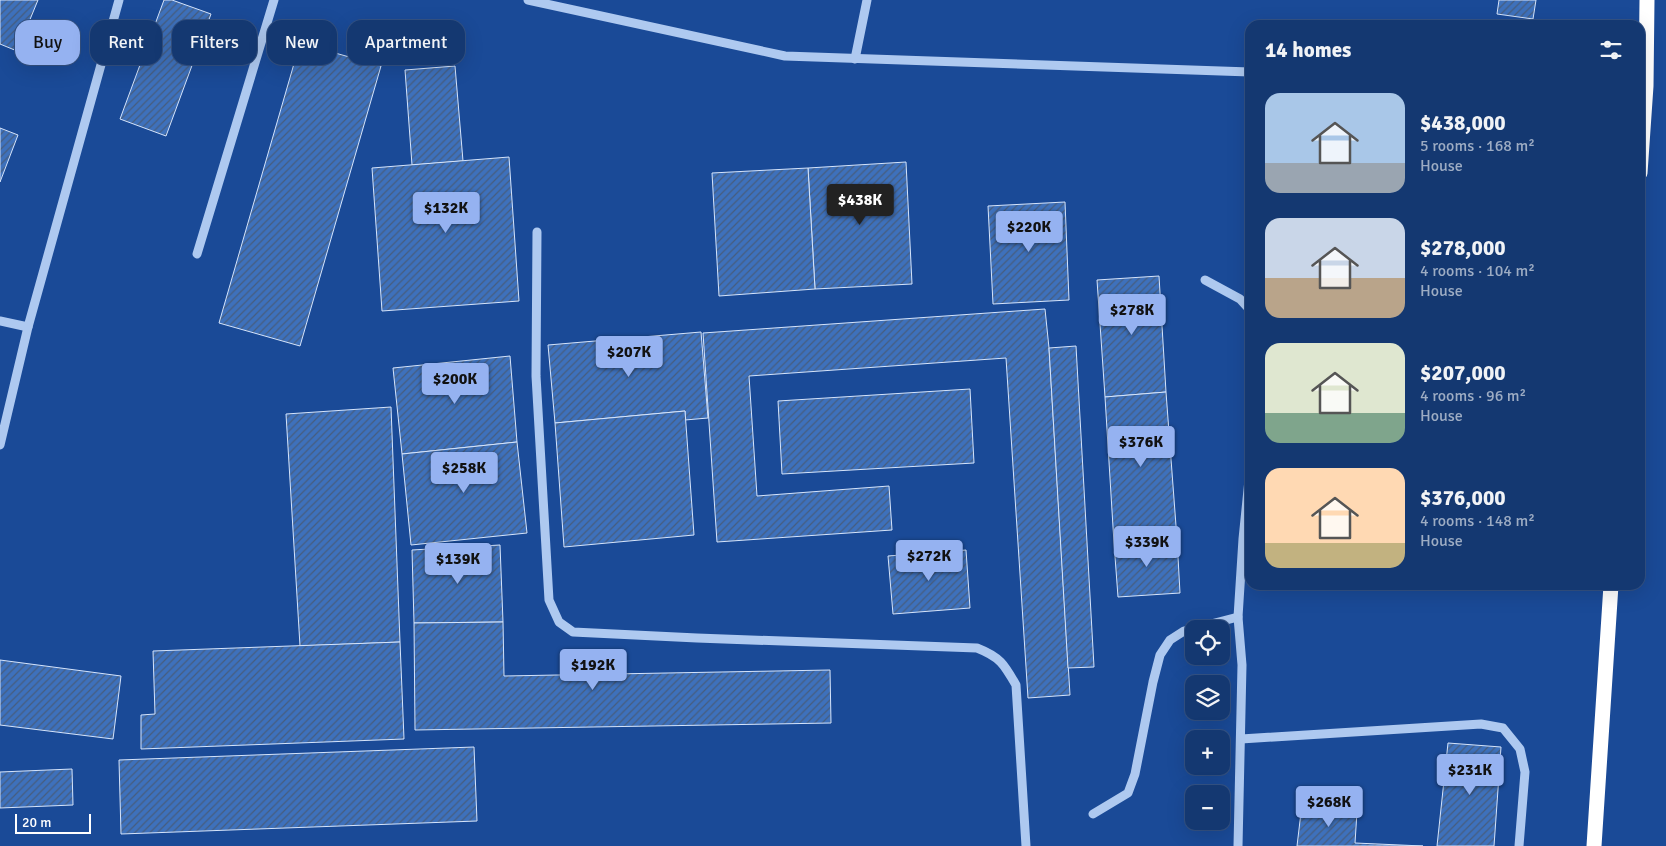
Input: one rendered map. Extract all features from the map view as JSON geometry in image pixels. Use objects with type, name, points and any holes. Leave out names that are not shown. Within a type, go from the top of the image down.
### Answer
[{"type":"highway","points":[[1645,100],[1648,0]]},
{"type":"highway","points":[[1594,846],[1611,590]]},
{"type":"street","points":[[0,445],[28,327],[119,0]]},
{"type":"street","points":[[197,254],[274,0]]},
{"type":"street","points":[[528,0],[785,56],[1245,72]]},
{"type":"street","points":[[855,59],[867,0]]},
{"type":"street","points":[[537,232],[536,386],[549,600],[559,622],[573,632],[977,648],[993,654],[1006,668],[1016,686],[1026,846]]},
{"type":"street","points":[[1205,280],[1240,299],[1245,304]]},
{"type":"street","points":[[0,321],[28,327]]},
{"type":"street","points":[[1238,846],[1242,665],[1238,617],[1245,519]]},
{"type":"street","points":[[1093,814],[1128,793],[1135,774],[1160,655],[1170,640],[1184,631],[1238,617]]},
{"type":"street","points":[[1241,739],[1481,724],[1503,728],[1520,749],[1524,772],[1519,846]]},
{"type":"building","points":[[0,0],[38,0],[30,20],[15,20],[15,50],[0,44]]},
{"type":"building","points":[[164,0],[172,0],[211,14],[209,20],[172,20],[172,65],[192,65],[166,136],[120,119],[140,65],[162,65],[162,20],[157,20]]},
{"type":"building","points":[[1499,0],[1536,0],[1533,19],[1497,14]]},
{"type":"building","points":[[337,54],[347,56],[347,65],[381,66],[300,346],[219,323],[294,65],[337,65]]},
{"type":"building","points":[[455,66],[463,161],[412,165],[405,70]]},
{"type":"building","points":[[0,128],[18,135],[0,182]]},
{"type":"building","points":[[509,157],[519,301],[382,311],[372,168]]},
{"type":"building","points":[[906,162],[912,284],[815,289],[808,168]]},
{"type":"building","points":[[808,168],[815,289],[719,296],[712,173]]},
{"type":"building","points":[[1065,202],[1069,300],[993,304],[988,206]]},
{"type":"building","points":[[1159,276],[1166,392],[1105,397],[1097,280]]},
{"type":"building","points":[[1045,309],[1070,695],[1028,698],[1006,358],[749,376],[757,496],[889,486],[892,530],[717,542],[703,333]]},
{"type":"building","points":[[701,332],[708,418],[685,420],[685,411],[555,423],[548,345]]},
{"type":"building","points":[[1076,346],[1094,667],[1068,668],[1049,348]]},
{"type":"building","points":[[510,356],[517,442],[402,454],[393,368]]},
{"type":"building","points":[[970,389],[974,463],[782,474],[778,401]]},
{"type":"building","points":[[1166,392],[1177,539],[1114,543],[1105,397]]},
{"type":"building","points":[[391,407],[400,642],[300,646],[286,414]]},
{"type":"building","points":[[685,411],[694,535],[564,547],[555,423]]},
{"type":"building","points":[[517,442],[527,533],[411,545],[402,454]]},
{"type":"building","points":[[1177,539],[1180,593],[1118,597],[1114,543]]},
{"type":"building","points":[[500,545],[503,622],[414,623],[412,550]]},
{"type":"building","points":[[966,550],[970,608],[893,614],[888,556]]},
{"type":"building","points":[[503,622],[504,676],[830,670],[831,723],[415,730],[414,623]]},
{"type":"building","points":[[400,642],[404,739],[141,749],[141,715],[155,714],[153,651]]},
{"type":"building","points":[[0,660],[121,676],[113,739],[0,725]]},
{"type":"building","points":[[1448,743],[1501,747],[1494,846],[1437,846]]},
{"type":"building","points":[[474,747],[477,821],[121,834],[119,760]]},
{"type":"building","points":[[72,769],[73,805],[0,808],[0,772]]},
{"type":"building","points":[[1302,804],[1357,812],[1355,843],[1423,846],[1297,846]]}]
